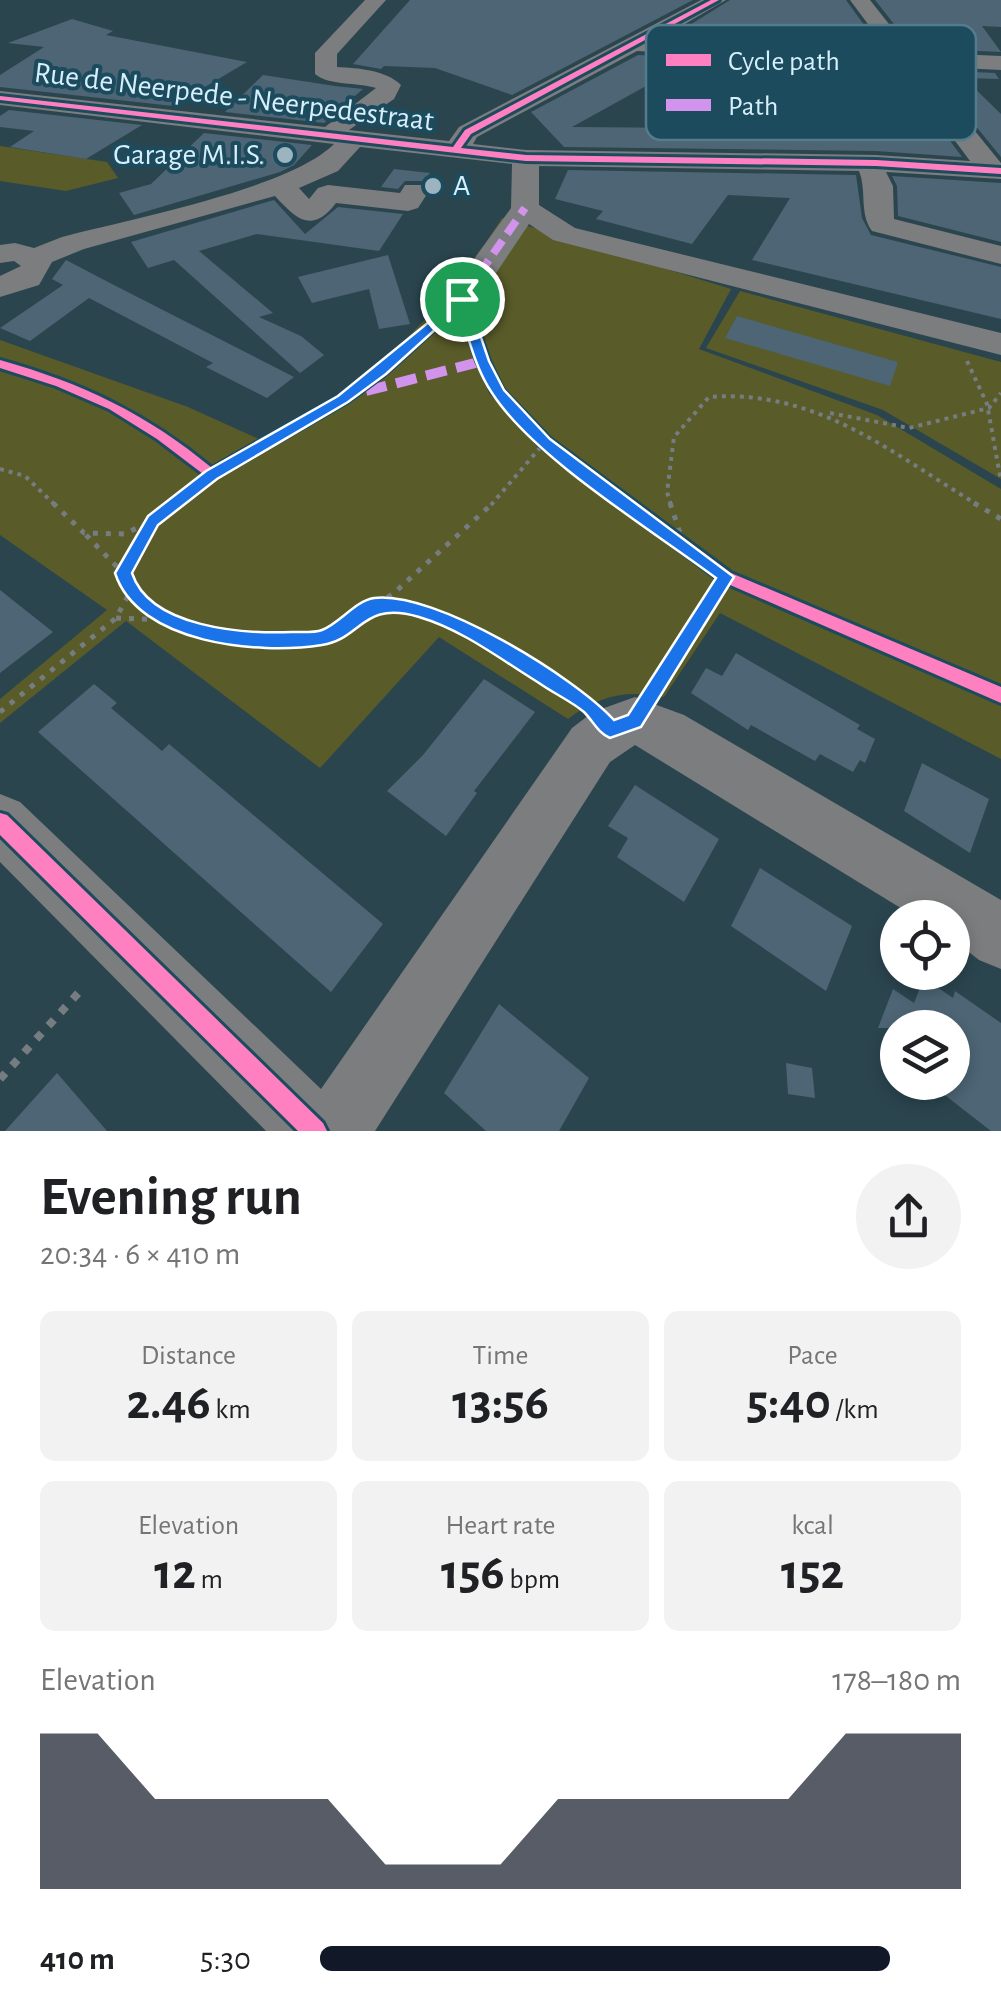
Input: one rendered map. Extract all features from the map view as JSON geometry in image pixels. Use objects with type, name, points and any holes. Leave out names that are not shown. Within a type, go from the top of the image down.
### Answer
[{"type":"street","points":[[0,254],[14,252],[36,258],[73,243],[218,218],[328,165],[341,139],[342,123],[386,94],[388,85],[360,75],[318,83],[326,53],[376,0]]},
{"type":"street","points":[[667,25],[716,0]]},
{"type":"street","points":[[860,0],[880,25]]},
{"type":"street","points":[[455,151],[468,132],[646,36]]},
{"type":"street","points":[[630,44],[646,45]]},
{"type":"street","points":[[976,62],[1001,63]]},
{"type":"street","name":"Rue de Neerpede - Neerpedestraat","points":[[0,98],[526,158],[869,163],[996,170]]},
{"type":"street","points":[[972,140],[996,170]]},
{"type":"street","points":[[462,299],[525,208],[526,158]]},
{"type":"street","points":[[869,163],[882,202],[879,220],[892,229],[1001,256]]},
{"type":"street","points":[[282,186],[297,214],[313,213],[328,194],[408,202],[415,191]]},
{"type":"street","points":[[882,202],[1000,230]]},
{"type":"street","points":[[525,208],[564,234],[1001,344]]},
{"type":"street","points":[[0,287],[28,278],[38,268],[36,258]]},
{"type":"street","points":[[334,1131],[591,745],[623,725],[665,732],[1001,938]]},
{"type":"street","points":[[0,822],[315,1131]]},
{"type":"path","points":[[84,533],[124,534],[153,520],[212,475],[343,399],[381,371],[462,299],[482,361],[498,392],[544,442],[685,549],[726,577],[1001,695]]},
{"type":"path","points":[[940,328],[978,376],[1001,481]]},
{"type":"path","points":[[0,364],[109,401],[163,432],[212,475]]},
{"type":"path","points":[[822,412],[909,428],[988,408],[1001,392]]},
{"type":"path","points":[[685,549],[667,492],[674,437],[708,396],[748,394],[791,400],[822,412],[1001,519]]},
{"type":"path","points":[[116,618],[168,620],[242,642],[324,638],[394,593],[487,510],[544,442]]},
{"type":"path","points":[[0,469],[25,476],[124,573],[130,592],[168,620]]},
{"type":"path","points":[[124,573],[153,520]]},
{"type":"path","points":[[374,605],[417,609],[468,629],[623,725],[726,577]]},
{"type":"path","points":[[0,712],[116,618],[130,592]]},
{"type":"path","points":[[0,1079],[81,990]]},
{"type":"green space","points":[[0,146],[107,162],[118,178],[66,191],[0,181]]},
{"type":"green space","points":[[502,218],[731,289],[699,349],[877,415],[1001,489],[1001,759],[720,613],[664,697],[614,696],[591,704],[568,719],[439,637],[320,768],[126,621],[0,723],[0,699],[107,610],[0,535],[0,340],[188,407],[259,439],[334,397],[398,347],[453,287]]},
{"type":"green space","points":[[740,291],[1001,362],[1001,479],[883,410],[706,348]]},
{"type":"building","points":[[410,0],[693,0],[512,95],[435,68],[381,69],[353,64]]},
{"type":"building","points":[[730,0],[846,0],[864,25],[690,25]]},
{"type":"building","points":[[875,0],[1001,0],[1001,27],[982,26],[1001,52],[976,51],[976,25],[895,25]]},
{"type":"building","points":[[72,19],[113,31],[106,35],[247,62],[173,106],[0,87],[0,75],[44,47],[8,43]]},
{"type":"building","points":[[638,55],[646,55],[646,86],[572,127],[646,128],[646,140],[949,140],[962,157],[876,151],[564,147],[531,112]]},
{"type":"building","points":[[976,72],[995,73],[999,79],[976,78]]},
{"type":"building","points":[[263,75],[363,89],[324,123],[225,112]]},
{"type":"building","points":[[976,90],[1001,114],[1001,157],[976,126]]},
{"type":"building","points":[[9,110],[142,125],[86,159],[10,147],[34,131],[0,127],[0,116]]},
{"type":"building","points":[[204,133],[312,145],[294,165],[280,172],[134,215],[119,193],[151,184]]},
{"type":"building","points":[[394,169],[430,173],[425,181],[405,181],[398,189],[381,187]]},
{"type":"building","points":[[568,170],[856,175],[862,218],[871,235],[1001,267],[1001,319],[752,260],[790,198],[728,195],[692,244],[596,219],[603,211],[555,199]]},
{"type":"building","points":[[892,176],[1001,183],[1001,242],[898,216],[897,186]]},
{"type":"building","points":[[274,200],[305,234],[338,207],[403,214],[379,251],[257,234],[199,251],[273,313],[259,317],[301,336],[324,355],[300,373],[174,260],[148,268],[131,242]]},
{"type":"building","points":[[388,255],[410,324],[379,329],[369,289],[312,303],[298,277]]},
{"type":"building","points":[[66,260],[294,377],[267,398],[206,367],[213,363],[89,298],[30,341],[0,328],[63,285],[52,279]]},
{"type":"building","points":[[737,316],[898,362],[890,386],[725,338]]},
{"type":"building","points":[[0,590],[53,632],[0,673]]},
{"type":"building","points":[[736,653],[860,725],[857,729],[875,739],[865,763],[860,760],[853,772],[820,754],[815,761],[751,725],[748,730],[691,693],[706,668],[722,676]]},
{"type":"building","points":[[484,679],[535,712],[474,791],[477,793],[446,836],[387,791],[423,755]]},
{"type":"building","points":[[94,684],[117,703],[111,708],[162,751],[169,744],[383,924],[331,992],[38,732]]},
{"type":"building","points":[[922,763],[989,799],[970,853],[904,811]]},
{"type":"building","points":[[635,785],[719,839],[684,902],[617,857],[628,838],[608,826]]},
{"type":"building","points":[[760,868],[852,926],[826,991],[731,926]]},
{"type":"building","points":[[893,990],[914,1003],[919,990],[941,990],[953,998],[955,991],[1001,1023],[1001,1131],[991,1131],[951,1100],[970,1100],[970,1010],[885,1010]]},
{"type":"building","points":[[499,1004],[589,1078],[559,1131],[486,1131],[444,1093]]},
{"type":"building","points":[[786,1063],[812,1068],[815,1098],[788,1094]]},
{"type":"building","points":[[57,1073],[107,1131],[5,1131]]},
{"type":"marked path","points":[[462,299],[525,208]]},
{"type":"marked path","points":[[366,391],[483,361]]},
{"type":"cycle path","points":[[669,25],[716,0]]},
{"type":"cycle path","points":[[455,151],[468,132],[646,37]]},
{"type":"cycle path","points":[[0,98],[526,158],[876,163],[1001,171]]},
{"type":"cycle path","points":[[0,364],[60,383],[113,406],[162,436],[211,475],[343,399],[381,371],[462,299],[498,392],[545,442],[726,577],[1001,695]]},
{"type":"cycle path","points":[[0,822],[315,1131]]},
{"type":"place","name":"Garage M.I.S.","points":[[285,155]]},
{"type":"place","name":"A","points":[[433,186]]},
{"type":"route","points":[[462,299],[482,361],[498,392],[544,442],[726,577],[635,721],[610,730],[590,706],[468,629],[417,609],[374,605],[324,638],[242,642],[168,620],[130,592],[124,573],[153,520],[212,475],[343,399],[381,371],[462,299]]}]
